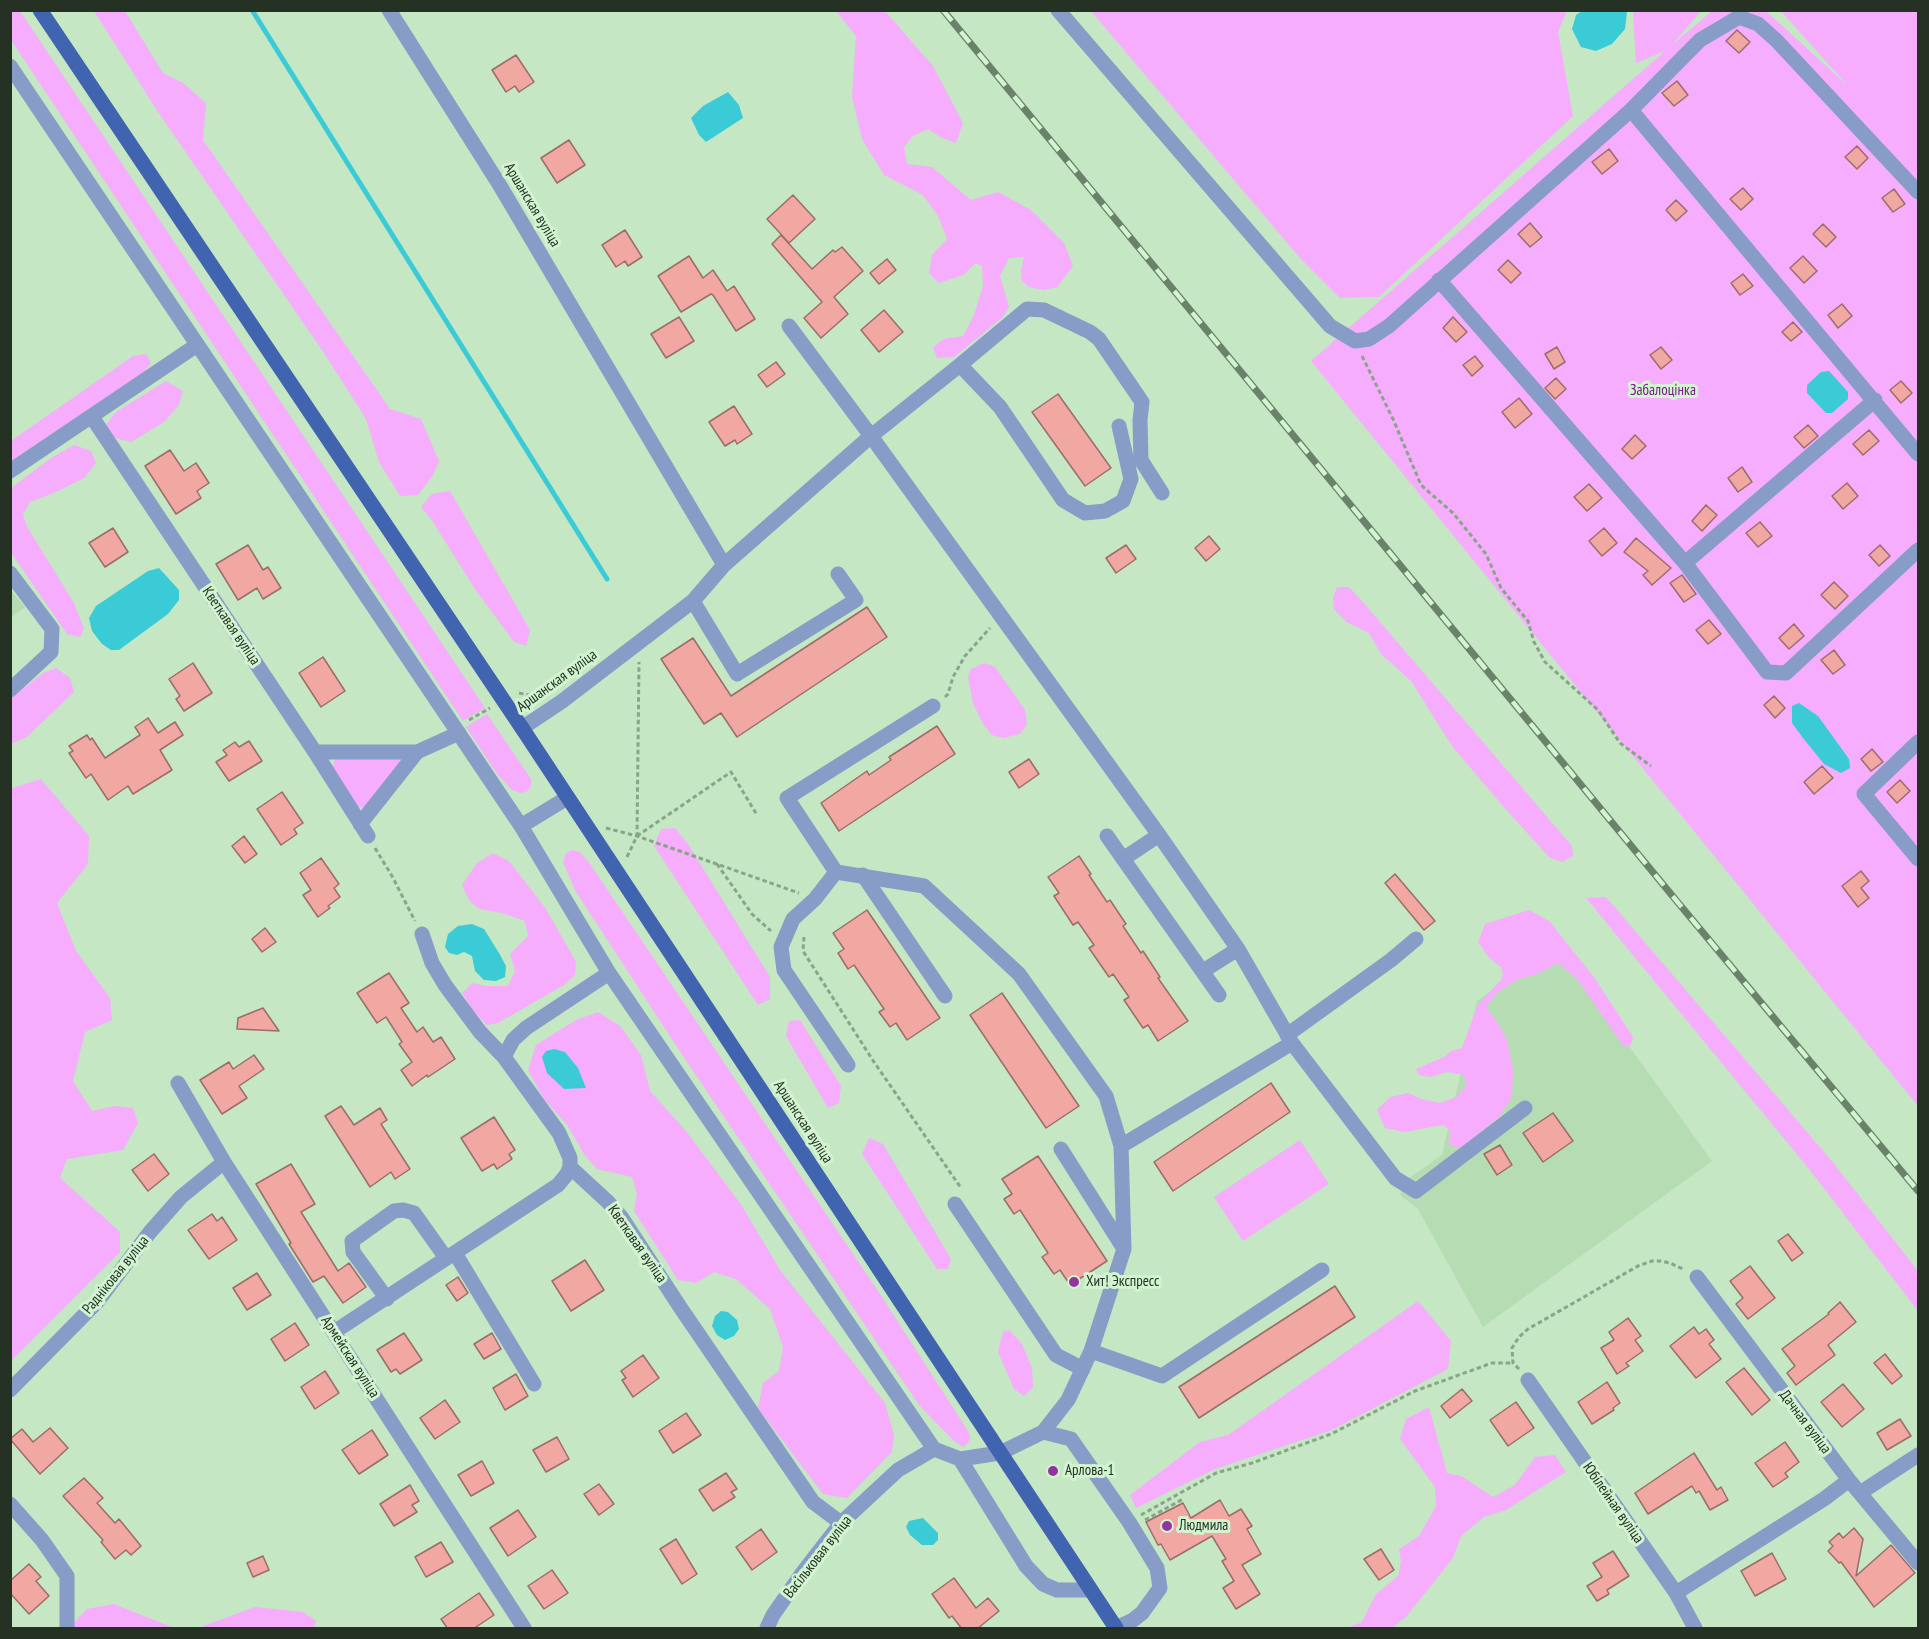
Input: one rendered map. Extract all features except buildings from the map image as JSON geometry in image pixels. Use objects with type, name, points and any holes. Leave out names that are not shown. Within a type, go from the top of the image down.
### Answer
[{"type":"main road","points":[[40,10],[522,728]]},
{"type":"main road","name":"Аршанская вуліца","points":[[522,728],[1116,1629]]},
{"type":"street","name":"Аршанская вуліца","points":[[389,10],[499,184],[724,566],[693,601],[561,702],[522,728]]},
{"type":"street","points":[[1058,10],[1330,326],[1355,341],[1369,339],[1389,326],[1631,110],[1700,40],[1739,17],[1758,24],[1776,40],[1918,192]]},
{"type":"street","points":[[10,66],[520,826],[609,973],[934,1449],[960,1459],[1000,1453],[1043,1432],[1068,1400],[1091,1351],[1124,1249],[1121,1146],[1106,1096],[1019,974],[924,886],[836,872]]},
{"type":"street","points":[[1631,110],[1918,454]]},
{"type":"street","points":[[1439,280],[1685,563],[1767,672],[1786,673],[1918,550]]},
{"type":"street","points":[[724,566],[871,436],[1027,309],[1044,310],[1090,332],[1099,339],[1142,402],[1141,460],[1162,494]]},
{"type":"street","points":[[789,326],[1159,835],[1238,949],[1290,1039],[1395,1178],[1416,1191],[1525,1108]]},
{"type":"street","points":[[10,471],[197,345]]},
{"type":"street","points":[[960,364],[1000,407],[1063,500],[1086,513],[1105,511],[1123,501],[1131,479],[1119,426]]},
{"type":"street","points":[[1685,563],[1875,400]]},
{"type":"street","name":"Кветкавая вуліца","points":[[92,417],[315,752],[364,830]]},
{"type":"street","points":[[10,573],[52,629],[51,652],[10,690]]},
{"type":"street","points":[[693,601],[737,675],[856,600],[838,574]]},
{"type":"street","points":[[836,872],[787,798],[933,706]]},
{"type":"street","points":[[315,752],[417,752],[457,731]]},
{"type":"street","points":[[1918,742],[1864,794],[1918,859]]},
{"type":"street","points":[[364,830],[417,752]]},
{"type":"street","points":[[520,826],[567,798]]},
{"type":"street","points":[[1123,859],[1159,835]]},
{"type":"street","points":[[1107,836],[1219,994]]},
{"type":"street","points":[[836,872],[815,899],[793,919],[781,947],[784,970],[848,1065]]},
{"type":"street","points":[[863,875],[945,996]]},
{"type":"street","points":[[334,1332],[558,1185],[570,1167],[570,1158],[559,1133],[504,1057],[480,1032],[445,985],[432,963],[422,934]]},
{"type":"street","points":[[1121,1146],[1290,1039],[1416,939]]},
{"type":"street","points":[[1203,970],[1238,949]]},
{"type":"street","points":[[504,1057],[513,1040],[526,1028],[609,973]]},
{"type":"street","name":"Армейская вуліца","points":[[178,1083],[224,1162],[524,1629]]},
{"type":"street","points":[[1061,1149],[1124,1249]]},
{"type":"street","name":"Радніковая вуліца","points":[[10,1390],[97,1302],[150,1232],[181,1197],[224,1162]]},
{"type":"street","name":"Кветкавая вуліца","points":[[570,1167],[622,1218],[813,1502],[841,1523]]},
{"type":"street","points":[[956,1204],[1056,1355],[1083,1369]]},
{"type":"street","points":[[387,1299],[353,1252],[352,1240],[394,1211],[414,1212],[450,1256],[534,1384]]},
{"type":"street","points":[[1091,1351],[1162,1376],[1322,1270]]},
{"type":"street","name":"Дачная вуліца","points":[[1697,1277],[1849,1480],[1918,1563]]},
{"type":"street","name":"Юбілейная вуліца","points":[[1528,1380],[1676,1593],[1695,1629]]},
{"type":"street","points":[[1043,1432],[1071,1439],[1131,1525],[1157,1568],[1160,1588],[1142,1613],[1116,1629]]},
{"type":"street","name":"Васільковая вуліца","points":[[767,1629],[773,1615],[802,1572],[841,1523],[898,1470],[934,1449]]},
{"type":"street","points":[[1860,1493],[1918,1455]]},
{"type":"street","points":[[960,1459],[1026,1566],[1043,1584],[1057,1590],[1090,1590]]},
{"type":"street","points":[[1676,1593],[1824,1499],[1849,1480]]},
{"type":"street","points":[[10,1504],[42,1540],[67,1576],[67,1627]]},
{"type":"path","points":[[1355,341],[1394,419],[1422,485],[1453,513],[1486,554],[1501,588],[1528,621],[1534,642],[1545,662],[1598,710],[1620,743],[1651,766]]},
{"type":"path","points":[[933,706],[948,694],[953,676],[965,656],[1000,615]]},
{"type":"path","points":[[620,875],[637,836],[639,643]]},
{"type":"path","points":[[457,731],[494,706]]},
{"type":"path","points":[[637,836],[731,772],[757,815]]},
{"type":"path","points":[[584,822],[637,836],[815,899]]},
{"type":"path","points":[[364,830],[392,876],[422,934]]},
{"type":"path","points":[[717,864],[752,914],[784,941],[803,951],[874,1062],[963,1191],[956,1204]]},
{"type":"path","points":[[803,951],[805,933]]},
{"type":"path","points":[[1528,1380],[1514,1363],[1512,1348],[1528,1329],[1638,1266],[1652,1261],[1670,1263],[1697,1277]]},
{"type":"path","points":[[1131,1525],[1216,1473],[1252,1463],[1331,1434],[1415,1392],[1492,1363],[1514,1363]]},
{"type":"path","points":[[1131,1525],[1183,1499]]},
{"type":"shaded area","points":[[10,589],[25,607],[11,618],[10,618]]},
{"type":"shaded area","points":[[1555,944],[1712,1161],[1483,1327],[1418,1209],[1400,1195],[1408,1179],[1442,1155],[1477,1001]]},
{"type":"green space","points":[[10,11],[20,11],[485,708],[463,721],[11,40]]},
{"type":"green space","points":[[94,11],[125,11],[163,73],[183,83],[206,103],[203,140],[390,409],[421,419],[439,461],[433,475],[418,495],[400,496],[379,462],[366,419],[324,353],[158,112]]},
{"type":"green space","points":[[836,11],[885,11],[933,66],[963,123],[956,143],[928,129],[913,136],[904,147],[907,164],[932,167],[971,200],[998,192],[1031,210],[1064,243],[1073,266],[1057,287],[1044,290],[1029,287],[1022,281],[1021,271],[1024,257],[1009,258],[1000,276],[1009,307],[1002,318],[954,357],[937,358],[933,347],[944,339],[963,336],[974,315],[983,286],[982,266],[976,263],[963,275],[939,283],[929,273],[932,255],[947,239],[938,216],[923,195],[884,175],[862,139],[852,97],[856,36]]},
{"type":"green space","points":[[1091,11],[1567,11],[1558,32],[1573,116],[1379,297],[1340,298],[1300,258]]},
{"type":"green space","name":"Забалоцінка","points":[[1633,11],[1701,11],[1672,45],[1712,11],[1766,11],[1847,85],[1781,11],[1918,11],[1918,1106],[1311,361],[1665,51],[1636,63]]},
{"type":"green space","points":[[146,354],[151,363],[143,373],[11,461],[11,441],[133,356]]},
{"type":"green space","points":[[166,381],[183,391],[179,405],[164,422],[131,442],[111,437],[105,426],[116,412]]},
{"type":"green space","points":[[74,445],[91,451],[96,463],[84,478],[30,502],[23,514],[26,525],[74,603],[84,629],[80,637],[67,634],[10,551],[11,488],[51,458]]},
{"type":"green space","points":[[450,491],[530,630],[526,646],[514,642],[475,589],[421,507],[432,494]]},
{"type":"green space","points":[[1337,587],[1349,587],[1362,601],[1572,846],[1573,856],[1562,862],[1549,857],[1502,805],[1452,746],[1411,681],[1381,654],[1369,633],[1346,622],[1334,609],[1333,598]]},
{"type":"green space","points":[[984,663],[995,667],[1025,710],[1027,724],[1020,734],[1003,738],[992,735],[983,724],[973,703],[968,677],[971,669]]},
{"type":"green space","points":[[56,668],[70,678],[74,692],[27,737],[11,744],[11,698],[43,673]]},
{"type":"green space","points":[[487,714],[531,779],[528,791],[521,793],[512,790],[498,775],[466,727]]},
{"type":"green space","points":[[336,757],[404,759],[366,808],[354,806],[332,768]]},
{"type":"green space","points":[[41,779],[89,836],[88,864],[57,903],[76,951],[110,998],[112,1020],[85,1032],[73,1081],[92,1111],[115,1106],[133,1108],[138,1123],[123,1150],[67,1159],[60,1178],[120,1232],[120,1252],[11,1361],[10,791],[12,788]]},
{"type":"green space","points":[[675,828],[688,844],[770,977],[770,999],[758,1005],[654,846],[661,829]]},
{"type":"green space","points":[[572,850],[580,852],[588,861],[882,1297],[968,1431],[969,1442],[963,1447],[954,1441],[919,1405],[683,1056],[576,892],[563,862],[566,853]]},
{"type":"green space","points":[[493,853],[509,861],[546,909],[576,962],[575,975],[564,985],[498,1023],[487,1025],[473,1011],[462,993],[473,983],[486,986],[508,986],[515,971],[510,954],[528,936],[525,921],[502,913],[479,909],[469,900],[462,885],[477,863]]},
{"type":"green space","points":[[1606,897],[1831,1160],[1918,1271],[1918,1311],[1809,1169],[1586,898]]},
{"type":"green space","points":[[1529,910],[1549,921],[1594,977],[1633,1037],[1631,1045],[1624,1047],[1577,979],[1558,963],[1540,973],[1519,979],[1498,992],[1486,1007],[1507,1040],[1513,1070],[1512,1097],[1499,1117],[1461,1148],[1449,1145],[1450,1130],[1443,1125],[1404,1132],[1385,1128],[1377,1110],[1390,1097],[1409,1093],[1421,1099],[1440,1103],[1456,1097],[1466,1086],[1464,1075],[1447,1072],[1431,1077],[1419,1075],[1416,1069],[1444,1057],[1451,1051],[1462,1048],[1478,1004],[1501,980],[1503,975],[1501,967],[1489,958],[1478,942],[1485,924]]},
{"type":"green space","points":[[598,1012],[620,1026],[641,1055],[650,1091],[686,1131],[740,1203],[780,1270],[885,1403],[894,1435],[892,1452],[847,1498],[823,1494],[758,1408],[763,1383],[779,1371],[783,1347],[770,1309],[736,1279],[714,1272],[696,1283],[678,1280],[634,1211],[637,1194],[632,1177],[597,1169],[584,1154],[568,1126],[544,1099],[528,1070],[536,1045],[576,1020]]},
{"type":"green space","points":[[800,1020],[841,1086],[839,1103],[828,1108],[786,1036],[789,1021]]},
{"type":"green space","points":[[869,1138],[883,1144],[951,1259],[948,1269],[937,1269],[862,1154]]},
{"type":"green space","points":[[1300,1140],[1329,1184],[1243,1241],[1214,1197]]},
{"type":"green space","points":[[1418,1301],[1451,1341],[1448,1369],[1332,1430],[1215,1469],[1136,1508],[1130,1495],[1200,1442],[1228,1435]]},
{"type":"green space","points":[[1009,1330],[1022,1344],[1032,1368],[1033,1388],[1024,1396],[1014,1389],[998,1352],[1003,1331]]},
{"type":"green space","points":[[1429,1407],[1447,1473],[1461,1476],[1493,1497],[1515,1485],[1535,1457],[1555,1455],[1566,1472],[1506,1510],[1484,1517],[1461,1536],[1453,1558],[1406,1617],[1392,1628],[1347,1628],[1362,1622],[1376,1594],[1398,1576],[1401,1562],[1399,1549],[1419,1536],[1436,1506],[1435,1487],[1400,1439],[1406,1419]]},
{"type":"green space","points":[[114,1604],[174,1628],[69,1628],[87,1609]]},
{"type":"green space","points":[[255,1607],[303,1612],[316,1621],[314,1628],[198,1628]]},
{"type":"water","points":[[1624,10],[1627,12],[1625,29],[1612,44],[1596,51],[1581,47],[1572,29],[1576,15],[1582,11]]},
{"type":"water","points":[[728,92],[739,105],[743,118],[706,142],[699,135],[691,118],[703,106]]},
{"type":"water","points":[[1829,371],[1848,392],[1848,399],[1832,413],[1826,413],[1807,393],[1807,385],[1821,372]]},
{"type":"water","points":[[159,568],[179,590],[179,600],[168,614],[119,650],[111,650],[102,644],[92,631],[89,618],[96,606],[148,571]]},
{"type":"water","points":[[1799,703],[1818,716],[1849,759],[1850,768],[1841,773],[1824,764],[1803,738],[1792,723],[1792,706]]},
{"type":"water","points":[[472,924],[484,929],[499,953],[506,966],[505,977],[496,981],[484,980],[475,971],[472,956],[464,952],[457,955],[449,953],[445,947],[448,934],[458,926]]},
{"type":"water","points":[[554,1049],[565,1052],[578,1068],[586,1088],[564,1089],[547,1073],[542,1057],[546,1051]]},
{"type":"water","points":[[721,1311],[728,1312],[737,1320],[739,1329],[734,1336],[725,1340],[717,1335],[712,1326],[715,1316]]},
{"type":"water","points":[[923,1518],[938,1533],[938,1540],[933,1545],[922,1545],[910,1535],[906,1527],[909,1521]]},
{"type":"waterway","points":[[252,10],[607,579]]},
{"type":"railway","points":[[943,10],[1918,1191]]},
{"type":"place","name":"Хит! Экспресс","points":[[1074,1282]]},
{"type":"place","name":"Арлова-1","points":[[1053,1471]]},
{"type":"place","name":"Людмила","points":[[1167,1526]]}]
